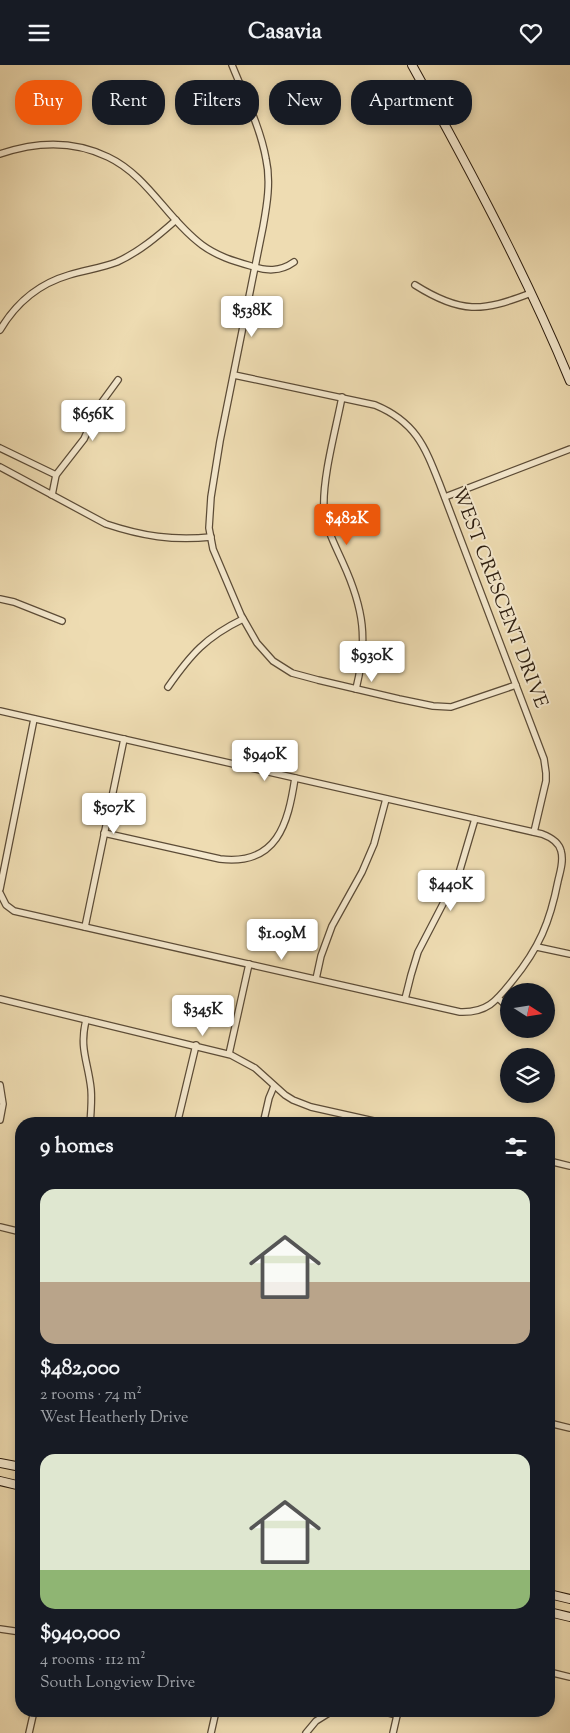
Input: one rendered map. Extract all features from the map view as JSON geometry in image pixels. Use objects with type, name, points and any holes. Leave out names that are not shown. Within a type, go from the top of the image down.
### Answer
[{"type":"main road","points":[[412,65],[486,200],[531,293],[570,381]]},
{"type":"main road","points":[[0,1463],[15,1466]]},
{"type":"main road","points":[[0,1481],[15,1484]]},
{"type":"main road","points":[[555,1595],[570,1599]]},
{"type":"main road","points":[[555,1613],[570,1617]]},
{"type":"street","points":[[232,65],[251,112],[266,159],[268,197],[211,497],[209,528],[213,549],[243,619],[256,643],[273,661],[292,673],[356,689],[424,704],[451,707],[516,685]]},
{"type":"street","points":[[0,154],[19,148],[44,144],[86,149],[107,156],[126,167],[144,182],[176,220],[202,245],[222,257],[255,267],[278,270],[294,262]]},
{"type":"street","points":[[0,331],[9,315],[24,298],[44,285],[67,275],[115,263],[132,255],[176,220]]},
{"type":"street","points":[[415,285],[442,301],[473,308],[494,306],[531,293]]},
{"type":"street","name":"WEST CRESCENT DRIVE","points":[[234,375],[375,405],[404,421],[417,436],[429,458],[445,497],[537,740],[546,773],[534,832]]},
{"type":"street","points":[[52,495],[56,475],[84,439],[99,406],[118,380]]},
{"type":"street","points":[[342,397],[325,488],[324,511],[328,529],[350,578],[361,614],[363,637],[356,689]]},
{"type":"street","points":[[0,449],[56,475]]},
{"type":"street","points":[[445,497],[570,449]]},
{"type":"street","points":[[0,467],[106,523],[145,536],[184,539],[211,537]]},
{"type":"street","points":[[0,599],[14,602],[62,621]]},
{"type":"street","points":[[168,687],[201,645],[216,633],[243,619]]},
{"type":"street","points":[[0,711],[534,832],[555,841],[560,848],[562,857],[555,898],[537,947],[498,998],[482,1010],[470,1012],[460,1012],[14,911],[4,903],[0,893]]},
{"type":"street","points":[[0,889],[34,719]]},
{"type":"street","points":[[86,927],[124,739]]},
{"type":"street","points":[[104,833],[220,859],[236,860],[247,858],[268,847],[280,834],[286,823],[295,778]]},
{"type":"street","points":[[316,979],[321,956],[332,925],[362,872],[374,844],[386,799]]},
{"type":"street","points":[[405,999],[418,952],[459,873],[475,819]]},
{"type":"street","points":[[537,947],[570,954]]},
{"type":"street","points":[[229,1054],[249,964]]},
{"type":"street","points":[[0,999],[229,1054],[255,1068],[285,1095],[302,1104],[358,1117]]},
{"type":"street","points":[[86,1020],[83,1051],[91,1088],[90,1117]]},
{"type":"street","points":[[179,1117],[196,1045]]},
{"type":"street","points":[[0,1085],[3,1104],[0,1120]]},
{"type":"street","points":[[265,1117],[274,1086]]},
{"type":"street","points":[[555,1162],[570,1166]]},
{"type":"street","points":[[0,1227],[15,1231]]},
{"type":"street","points":[[555,1424],[570,1428]]},
{"type":"street","points":[[0,1629],[15,1631]]},
{"type":"street","points":[[555,1673],[570,1677]]},
{"type":"street","points":[[29,1733],[33,1717]]},
{"type":"street","points":[[211,1733],[215,1717]]},
{"type":"street","points":[[306,1733],[316,1721],[322,1717]]},
{"type":"street","points":[[393,1733],[397,1717]]}]
